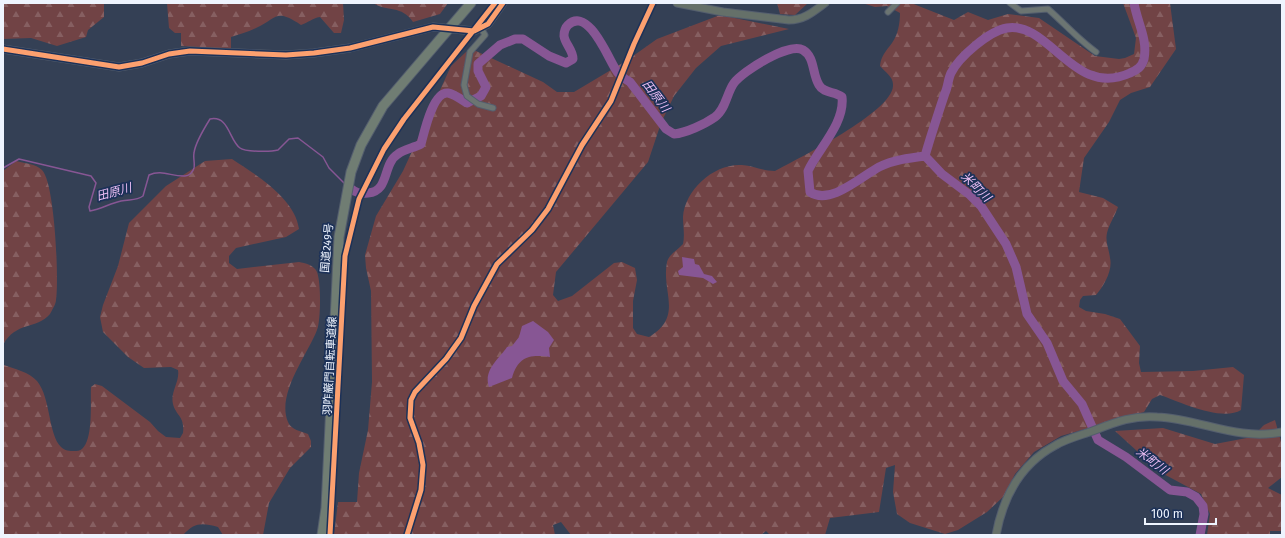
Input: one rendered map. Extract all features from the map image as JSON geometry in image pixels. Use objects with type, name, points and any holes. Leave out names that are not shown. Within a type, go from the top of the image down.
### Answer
[{"type":"highway","name":"国道249号","points":[[322,535],[326,508],[339,237],[351,172],[361,145],[383,106],[471,3]]},
{"type":"street","points":[[3,49],[119,67],[142,63],[169,54],[190,51],[286,55],[314,53],[350,48],[433,27],[474,31],[488,24],[503,3]]},
{"type":"street","points":[[407,535],[421,490],[423,465],[419,444],[410,418],[411,400],[415,392],[446,359],[461,338],[474,306],[497,264],[532,230],[548,209],[564,175],[611,101],[634,44],[653,3]]},
{"type":"street","points":[[677,3],[723,12],[789,20],[797,20],[807,16],[825,3]]},
{"type":"street","points":[[888,12],[897,3]]},
{"type":"street","points":[[1010,3],[1021,11],[1042,8],[1048,9],[1070,27],[1084,44],[1096,52]]},
{"type":"street","points":[[481,28],[485,35],[470,52],[464,85],[467,96],[478,104],[493,108]]},
{"type":"street","points":[[996,535],[999,517],[1008,494],[1025,469],[1056,445],[1127,418],[1158,417],[1240,434],[1282,432]]},
{"type":"green space","points":[[3,3],[104,3],[104,17],[88,30],[86,37],[57,46],[31,38],[3,39]]},
{"type":"green space","points":[[167,3],[343,3],[344,20],[341,33],[334,33],[320,17],[301,25],[286,17],[277,16],[253,29],[231,37],[231,49],[181,46],[181,33],[175,33],[169,28]]},
{"type":"green space","points":[[373,3],[448,3],[440,14],[413,22],[404,13],[378,6]]},
{"type":"green space","points":[[777,3],[808,3],[795,15],[780,14]]},
{"type":"green space","points":[[862,3],[911,3],[954,20],[968,12],[988,20],[1008,14],[1039,18],[1095,56],[1119,59],[1134,54],[1136,38],[1123,3],[1170,3],[1176,49],[1150,87],[1131,93],[1120,100],[1109,122],[1084,158],[1079,192],[1103,198],[1118,207],[1107,233],[1111,263],[1109,273],[1096,295],[1083,296],[1080,300],[1079,307],[1086,311],[1105,314],[1120,319],[1140,346],[1139,363],[1141,372],[1193,371],[1233,367],[1244,375],[1241,410],[1223,414],[1201,410],[1160,395],[1152,399],[1144,412],[1061,436],[1034,452],[1015,474],[1004,496],[987,512],[958,530],[945,534],[910,523],[897,514],[893,492],[895,465],[886,468],[879,512],[830,518],[825,535],[770,535],[766,531],[761,535],[571,535],[561,522],[553,525],[555,535],[334,535],[338,502],[357,502],[359,473],[368,430],[372,382],[371,291],[365,255],[376,216],[403,171],[451,66],[466,52],[476,51],[543,82],[557,92],[574,92],[626,61],[657,39],[720,15],[789,29],[721,46],[696,68],[674,96],[661,123],[648,162],[556,272],[553,295],[558,301],[572,296],[614,263],[622,262],[635,268],[637,280],[633,301],[633,328],[637,334],[649,337],[660,329],[666,321],[669,303],[666,273],[667,262],[672,254],[683,244],[683,217],[685,207],[695,188],[703,180],[722,168],[732,166],[742,165],[775,171],[823,145],[862,121],[889,97],[893,83],[891,77],[880,66],[883,56],[896,36],[900,13],[887,6],[875,7]]},
{"type":"green space","points":[[232,159],[263,180],[282,197],[296,218],[299,229],[286,237],[236,248],[229,256],[229,263],[237,269],[299,262],[304,263],[312,266],[316,270],[320,292],[320,309],[317,330],[295,374],[286,399],[285,411],[291,427],[308,434],[311,441],[311,447],[290,468],[269,503],[263,535],[223,535],[218,527],[203,524],[191,528],[183,535],[3,535],[3,362],[4,365],[26,373],[37,381],[42,388],[45,397],[54,434],[61,447],[66,450],[75,451],[81,449],[86,444],[89,435],[91,414],[91,387],[95,384],[102,386],[150,422],[166,437],[180,438],[183,433],[183,423],[174,408],[172,400],[178,379],[178,370],[171,367],[144,368],[128,357],[103,332],[100,317],[118,266],[129,223],[166,186],[205,161]]},
{"type":"green space","points":[[16,161],[37,166],[42,170],[46,178],[50,193],[55,232],[57,289],[56,302],[50,314],[39,322],[14,332],[8,337],[3,345],[3,171]]},
{"type":"green space","points":[[1275,420],[1282,445],[1282,477],[1268,488],[1282,495],[1282,531],[1270,531],[1270,535],[1207,535],[1210,514],[1201,494],[1160,472],[1115,431],[1163,428],[1215,444],[1252,437],[1264,425]]},
{"type":"shaded area","points":[[682,257],[694,259],[695,264],[699,265],[704,274],[712,276],[717,282],[713,284],[703,278],[679,275],[678,271],[683,267]]},
{"type":"shaded area","points":[[533,321],[548,332],[554,340],[549,348],[550,357],[536,356],[525,358],[514,371],[512,378],[489,387],[488,375],[493,365],[507,347],[512,346],[519,337],[522,326]]},
{"type":"waterway","name":"米町川","points":[[925,156],[951,73],[967,53],[983,39],[1007,28],[1022,29],[1036,36],[1078,68],[1093,76],[1110,78],[1135,71],[1141,66],[1144,59],[1145,44],[1134,3]]},
{"type":"waterway","name":"田原川","points":[[350,188],[356,192],[368,193],[375,191],[380,187],[393,158],[403,151],[421,144],[430,114],[434,105],[443,94],[448,93],[467,103],[481,96],[486,87],[478,71],[478,64],[500,45],[515,39],[523,39],[549,56],[566,63],[573,59],[564,34],[567,26],[575,21],[583,22],[590,28],[603,45],[612,64],[619,74],[630,82],[666,129],[674,134],[695,128],[719,114],[734,83],[756,65],[788,50],[803,50],[810,57],[817,81],[821,88],[842,97],[842,107],[835,126],[808,171],[810,192],[818,195],[836,193],[855,183],[879,167],[901,160],[925,156]]},
{"type":"waterway","name":"田原川","points":[[3,168],[19,159],[91,176],[96,183],[89,207],[90,211],[124,200],[140,198],[143,196],[149,175],[154,173],[180,176],[189,175],[194,168],[194,153],[198,140],[210,119],[216,119],[225,124],[236,144],[240,148],[247,150],[278,150],[289,139],[298,138],[323,157],[329,168],[345,184]]},
{"type":"waterway","name":"米町川","points":[[925,156],[942,174],[970,195],[981,206],[1006,244],[1016,267],[1027,314],[1047,343],[1063,381],[1082,404],[1098,440],[1126,457],[1170,490],[1187,492],[1196,497],[1203,506],[1204,514],[1200,535]]},
{"type":"cycle path","name":"羽咋巌門自転車道線","points":[[330,535],[345,256],[359,199],[384,149],[404,119],[495,3]]},
{"type":"cycle path","points":[[3,49],[119,67],[142,63],[169,54],[190,51],[286,55],[314,53],[350,48],[433,27],[474,31],[488,24],[503,3]]},
{"type":"cycle path","points":[[407,535],[421,490],[423,465],[419,443],[410,418],[411,400],[415,392],[446,359],[461,338],[474,306],[497,264],[532,230],[548,209],[582,145],[611,101],[634,44],[653,3]]}]
